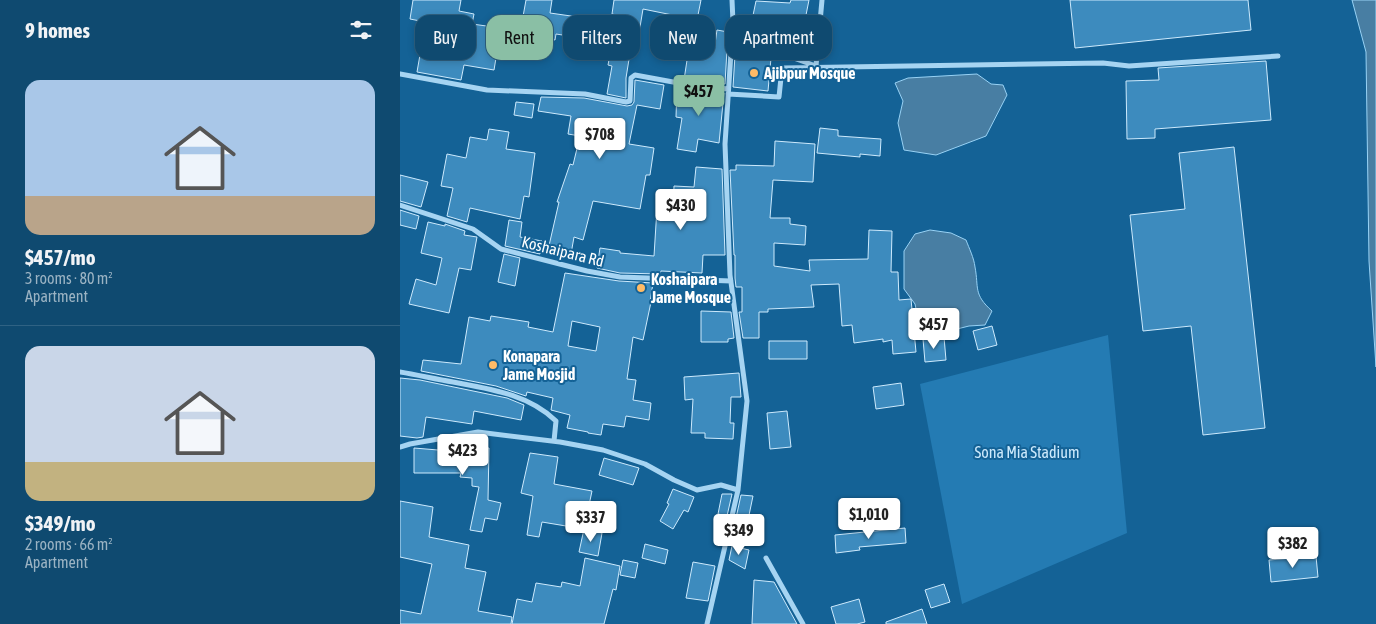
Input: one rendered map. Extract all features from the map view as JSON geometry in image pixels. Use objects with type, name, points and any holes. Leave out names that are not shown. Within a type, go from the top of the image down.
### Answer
[{"type":"street","points":[[732,0],[733,15]]},
{"type":"street","points":[[816,66],[822,0]]},
{"type":"street","points":[[400,74],[487,90],[585,94],[626,102],[630,101],[631,78],[635,75],[728,92],[779,97],[782,68],[1103,63],[1129,66],[1278,56]]},
{"type":"street","points":[[707,624],[738,490],[746,402],[731,282],[725,144],[730,60]]},
{"type":"street","points":[[799,60],[816,66]]},
{"type":"street","name":"Koshaipara Rd","points":[[400,205],[473,229],[501,249],[587,271],[620,278],[731,282]]},
{"type":"street","points":[[400,372],[496,389],[534,404],[556,421],[554,442]]},
{"type":"street","points":[[400,447],[478,432],[603,450],[645,464],[696,490],[721,485],[738,490]]},
{"type":"street","points":[[766,558],[803,624]]},
{"type":"green space","name":"Sona Mia Stadium","points":[[1108,335],[1127,533],[962,604],[920,384]]},
{"type":"shaded area","points":[[1352,0],[1376,0],[1376,367],[1369,261],[1366,52]]},
{"type":"shaded area","points":[[977,74],[991,84],[1003,85],[1007,95],[986,136],[936,155],[904,150],[898,123],[903,101],[895,83],[908,78]]},
{"type":"shaded area","points":[[930,230],[951,233],[966,240],[973,257],[979,295],[992,311],[985,325],[969,326],[945,332],[927,330],[918,318],[915,304],[904,289],[904,251],[915,234]]},
{"type":"building","points":[[413,0],[461,0],[459,11],[474,14],[415,15],[415,20],[410,19]]},
{"type":"building","points":[[526,0],[552,0],[550,13],[564,15],[563,35],[556,34],[555,40],[553,40],[553,15],[523,15]]},
{"type":"building","points":[[614,0],[701,0],[698,15],[672,15],[643,9],[640,27],[640,15],[612,14]]},
{"type":"building","points":[[791,0],[809,0],[806,15],[753,15],[756,1],[790,3]]},
{"type":"building","points":[[1070,0],[1248,0],[1251,30],[1075,48]]},
{"type":"building","points":[[476,25],[486,26],[486,60],[496,60],[494,70],[464,65],[461,80],[417,72],[419,60],[476,60]]},
{"type":"building","points":[[717,30],[725,31],[725,84],[684,80],[687,60],[715,60]]},
{"type":"building","points":[[609,60],[629,60],[626,78],[626,98],[607,94],[612,66],[608,65]]},
{"type":"building","points":[[735,60],[771,60],[768,91],[733,87]]},
{"type":"building","points":[[1266,61],[1271,120],[1155,129],[1155,138],[1127,139],[1126,81],[1159,80],[1158,68]]},
{"type":"building","points":[[635,80],[664,85],[660,109],[637,105],[629,144],[654,148],[650,175],[646,175],[640,209],[593,201],[583,240],[574,237],[571,254],[548,250],[559,202],[557,202],[570,164],[573,165],[580,136],[568,134],[571,116],[538,111],[541,97],[584,98],[627,106],[632,105],[634,102]]},
{"type":"building","points":[[677,87],[724,93],[719,143],[698,139],[696,152],[677,149],[682,118],[676,117]]},
{"type":"building","points":[[516,102],[534,104],[532,118],[514,115]]},
{"type":"building","points":[[820,128],[838,130],[838,136],[881,139],[880,156],[860,154],[860,157],[817,153]]},
{"type":"building","points":[[489,129],[509,132],[506,149],[535,153],[529,197],[524,196],[520,219],[470,208],[467,222],[447,216],[453,188],[441,186],[447,154],[466,158],[470,137],[487,140]]},
{"type":"building","points":[[775,141],[815,144],[813,182],[773,180],[770,218],[790,218],[790,224],[806,226],[805,245],[774,243],[774,266],[810,271],[809,260],[868,259],[869,230],[892,231],[891,272],[898,272],[899,300],[911,299],[916,352],[893,354],[892,340],[883,342],[883,339],[854,343],[852,325],[842,326],[839,284],[811,285],[814,307],[768,309],[768,312],[759,312],[759,338],[743,338],[739,312],[742,312],[742,287],[736,287],[735,278],[730,170],[736,170],[736,165],[774,166]]},
{"type":"building","points":[[1234,147],[1265,428],[1203,435],[1191,326],[1143,331],[1130,215],[1185,209],[1179,153]]},
{"type":"building","points":[[696,167],[722,169],[725,255],[703,255],[702,273],[661,271],[660,274],[620,273],[597,268],[600,248],[620,251],[620,253],[654,256],[657,208],[673,209],[674,186],[694,187]]},
{"type":"building","points":[[400,175],[428,182],[421,207],[400,201]]},
{"type":"building","points":[[400,210],[419,216],[416,229],[400,225]]},
{"type":"building","points":[[509,220],[522,222],[520,237],[542,241],[540,254],[505,246]]},
{"type":"building","points":[[428,222],[445,226],[445,224],[465,231],[464,235],[477,237],[471,270],[459,268],[449,313],[409,304],[416,279],[436,285],[442,258],[421,253]]},
{"type":"building","points":[[504,254],[520,258],[515,286],[498,282]]},
{"type":"building","points":[[565,273],[619,281],[653,283],[643,340],[633,337],[627,379],[636,380],[633,400],[651,403],[649,420],[626,416],[624,427],[603,424],[601,435],[588,433],[567,428],[570,415],[551,410],[553,398],[527,392],[526,396],[496,386],[421,371],[423,360],[461,364],[469,317],[490,321],[491,316],[529,322],[528,327],[553,332]],"holes":[[[572,321],[600,327],[596,351],[568,346]]]},
{"type":"building","points":[[701,311],[731,312],[734,338],[728,339],[728,342],[701,342]]},
{"type":"building","points":[[992,326],[997,345],[978,350],[973,331]]},
{"type":"building","points":[[944,337],[946,360],[925,362],[923,339]]},
{"type":"building","points":[[769,341],[807,341],[807,359],[769,359]]},
{"type":"building","points":[[739,373],[741,397],[731,397],[730,423],[734,423],[733,439],[705,438],[705,433],[691,433],[693,399],[685,400],[684,377]]},
{"type":"building","points":[[400,378],[420,380],[507,398],[524,405],[521,420],[474,411],[472,424],[426,417],[423,437],[400,436]]},
{"type":"building","points":[[901,383],[904,405],[876,409],[873,387]]},
{"type":"building","points":[[787,411],[791,447],[770,449],[767,413]]},
{"type":"building","points":[[414,448],[462,452],[462,448],[489,448],[488,500],[501,503],[497,520],[485,518],[482,532],[470,530],[479,487],[472,486],[472,478],[460,477],[461,473],[414,473]]},
{"type":"building","points":[[530,453],[558,457],[554,484],[592,491],[584,529],[542,522],[539,537],[527,535],[533,496],[521,493]]},
{"type":"building","points":[[604,458],[639,468],[633,485],[599,475]]},
{"type":"building","points":[[673,489],[694,497],[688,512],[684,510],[673,529],[660,521],[669,504],[667,503]]},
{"type":"building","points":[[722,494],[732,494],[727,516],[718,514]]},
{"type":"building","points":[[741,495],[753,496],[748,520],[736,518]]},
{"type":"building","points":[[400,501],[433,507],[429,537],[469,545],[465,568],[486,572],[478,611],[512,617],[511,624],[400,624],[400,610],[421,614],[432,564],[400,557]]},
{"type":"building","points":[[905,528],[906,543],[859,547],[860,550],[836,553],[835,535]]},
{"type":"building","points":[[584,529],[602,533],[598,556],[579,552]]},
{"type":"building","points":[[645,544],[668,550],[665,564],[642,558]]},
{"type":"building","points":[[732,546],[749,550],[745,569],[729,560]]},
{"type":"building","points":[[1316,556],[1318,577],[1271,582],[1269,560]]},
{"type":"building","points":[[585,558],[620,566],[616,590],[613,589],[604,624],[512,624],[517,599],[532,602],[536,583],[561,587],[562,582],[580,586]]},
{"type":"building","points":[[623,560],[638,563],[635,578],[620,575]]},
{"type":"building","points":[[693,562],[715,566],[708,601],[686,598]]},
{"type":"building","points":[[754,580],[774,582],[797,624],[752,624]]},
{"type":"building","points":[[944,584],[950,602],[931,608],[925,590]]},
{"type":"building","points":[[859,599],[865,622],[836,624],[831,607]]},
{"type":"building","points":[[922,609],[927,624],[886,624],[886,622]]},
{"type":"place","name":"Ajibpur Mosque","points":[[754,73]]},
{"type":"place","name":"Koshaipara Jame Mosque","points":[[641,288]]},
{"type":"place","name":"Konapara Jame Mosjid","points":[[493,365]]}]
